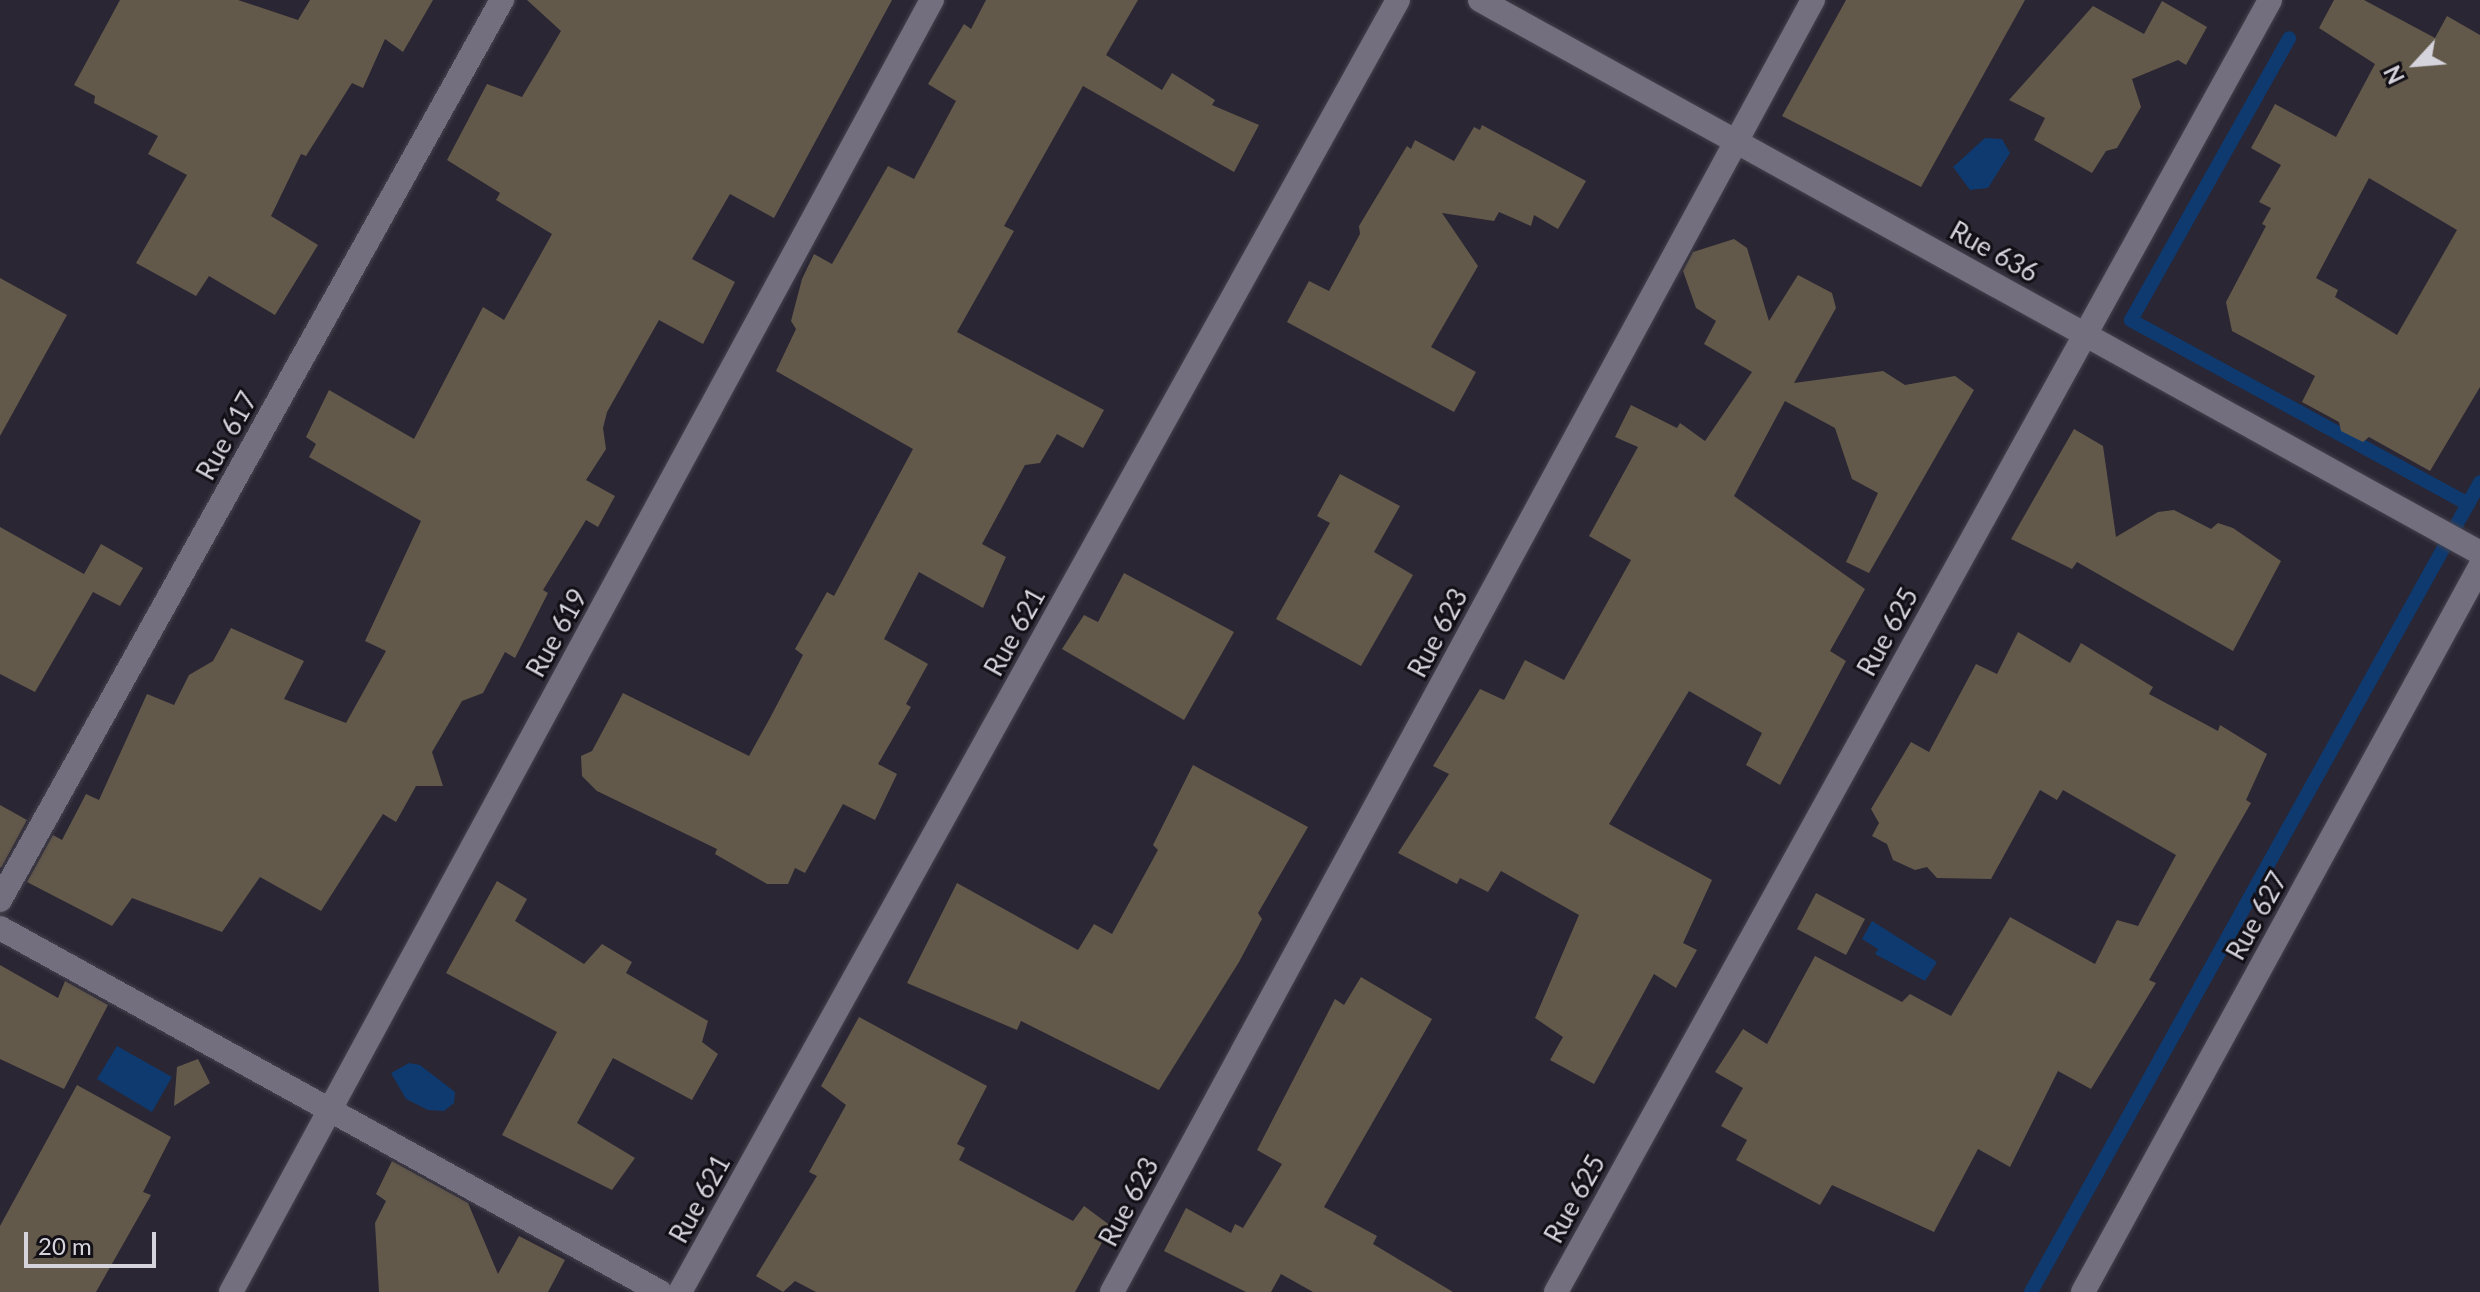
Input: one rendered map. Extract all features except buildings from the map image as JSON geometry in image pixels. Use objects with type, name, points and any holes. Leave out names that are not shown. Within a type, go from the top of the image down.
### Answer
[{"type":"street","name":"Rue 617","points":[[0,900],[502,0]]},
{"type":"street","name":"Rue 619","points":[[231,1292],[932,0]]},
{"type":"street","name":"Rue 621","points":[[680,1292],[1398,0]]},
{"type":"street","name":"Rue 636","points":[[1480,0],[2480,553]]},
{"type":"street","name":"Rue 623","points":[[1112,1292],[1813,0]]},
{"type":"street","name":"Rue 625","points":[[1556,1292],[2270,0]]},
{"type":"street","name":"Rue 627","points":[[2083,1292],[2480,567]]},
{"type":"street","points":[[0,928],[660,1292]]},
{"type":"water","points":[[1985,138],[2002,139],[2010,153],[1988,188],[1970,190],[1953,167]]},
{"type":"water","points":[[1872,921],[1937,962],[1925,981],[1875,954],[1878,949],[1862,939]]},
{"type":"water","points":[[117,1046],[172,1077],[152,1112],[97,1079]]},
{"type":"water","points":[[409,1063],[420,1065],[455,1092],[454,1103],[444,1111],[428,1110],[406,1099],[391,1073]]},
{"type":"waterway","points":[[2031,1292],[2468,504],[2131,320],[2289,38]]},
{"type":"waterway","points":[[2468,504],[2480,482]]}]
